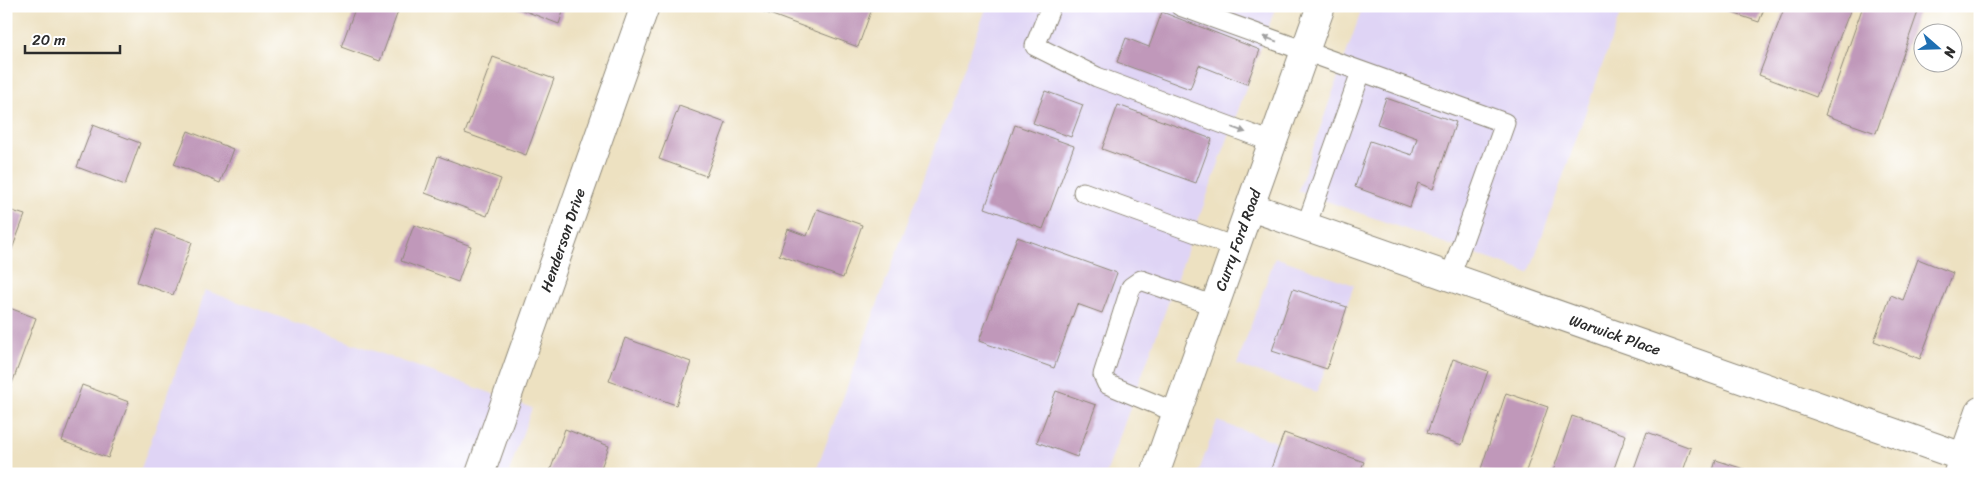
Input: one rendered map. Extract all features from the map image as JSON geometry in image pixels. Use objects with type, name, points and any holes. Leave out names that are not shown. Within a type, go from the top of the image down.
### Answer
[{"type":"street","name":"Henderson Drive","points":[[480,474],[645,6]]},
{"type":"street","name":"Curry Ford Road","points":[[1155,474],[1321,6]]},
{"type":"street","name":"Warwick Place","points":[[1251,207],[1450,277],[1967,465]]},
{"type":"street","points":[[1967,465],[1980,411]]},
{"type":"lane","points":[[1180,6],[1505,123],[1450,277]]},
{"type":"lane","points":[[1049,7],[1035,46],[1097,77],[1272,142]]},
{"type":"lane","points":[[1306,226],[1361,72]]},
{"type":"lane","points":[[1083,192],[1235,247]]},
{"type":"lane","points":[[1177,413],[1107,384],[1103,375],[1132,287],[1141,280],[1215,306]]},
{"type":"shaded area","points":[[987,6],[1276,6],[1106,474],[815,474]]},
{"type":"shaded area","points":[[1363,6],[1623,6],[1529,273],[1298,191]]},
{"type":"shaded area","points":[[1275,257],[1354,285],[1317,392],[1237,365]]},
{"type":"shaded area","points":[[205,290],[532,408],[508,474],[139,474]]},
{"type":"shaded area","points":[[1217,421],[1367,474],[1198,474]]},
{"type":"building","points":[[356,6],[400,6],[380,61],[341,47]]},
{"type":"building","points":[[512,6],[565,6],[559,24]]},
{"type":"building","points":[[748,6],[873,6],[858,47]]},
{"type":"building","points":[[1712,6],[1765,6],[1759,22]]},
{"type":"building","points":[[1785,6],[1852,6],[1816,97],[1759,75]]},
{"type":"building","points":[[1863,6],[1920,6],[1876,133],[1825,115]]},
{"type":"building","points":[[1162,12],[1260,50],[1247,84],[1199,65],[1190,89],[1117,62],[1126,38],[1149,47]]},
{"type":"building","points":[[493,57],[554,79],[526,155],[465,133]]},
{"type":"building","points":[[1045,91],[1083,105],[1071,137],[1033,123]]},
{"type":"building","points":[[1386,98],[1456,122],[1433,189],[1418,183],[1410,207],[1355,187],[1370,141],[1412,155],[1417,138],[1377,124]]},
{"type":"building","points":[[1118,105],[1212,139],[1196,183],[1102,149]]},
{"type":"building","points":[[679,106],[726,123],[706,176],[659,159]]},
{"type":"building","points":[[93,125],[140,143],[125,185],[77,167]]},
{"type":"building","points":[[1015,125],[1074,146],[1043,229],[985,208]]},
{"type":"building","points":[[188,131],[233,149],[220,183],[174,164]]},
{"type":"building","points":[[438,156],[501,179],[487,216],[425,193]]},
{"type":"building","points":[[6,209],[25,215],[6,265]]},
{"type":"building","points":[[817,209],[862,225],[843,278],[779,255],[788,229],[807,236]]},
{"type":"building","points":[[414,225],[471,246],[458,282],[401,261]]},
{"type":"building","points":[[156,229],[192,242],[173,295],[137,282]]},
{"type":"building","points":[[1017,237],[1117,273],[1102,313],[1077,304],[1054,368],[979,341]]},
{"type":"building","points":[[1918,259],[1953,273],[1920,359],[1874,341],[1891,295],[1903,300]]},
{"type":"building","points":[[1293,289],[1347,307],[1327,369],[1272,351]]},
{"type":"building","points":[[7,307],[36,318],[10,389],[6,388]]},
{"type":"building","points":[[625,338],[691,362],[676,405],[609,381]]},
{"type":"building","points":[[1453,359],[1488,371],[1462,445],[1427,433]]},
{"type":"building","points":[[82,385],[129,402],[108,458],[62,441]]},
{"type":"building","points":[[1056,391],[1096,405],[1077,457],[1037,442]]},
{"type":"building","points":[[1506,393],[1548,407],[1525,474],[1496,474],[1481,469]]},
{"type":"building","points":[[1572,416],[1626,435],[1612,474],[1552,474]]},
{"type":"building","points":[[565,429],[609,446],[601,468],[617,474],[549,474]]},
{"type":"building","points":[[1647,432],[1691,448],[1682,474],[1632,474]]},
{"type":"building","points":[[1284,433],[1364,462],[1359,474],[1269,474]]},
{"type":"building","points":[[1716,460],[1756,473],[1756,474],[1712,474]]}]
